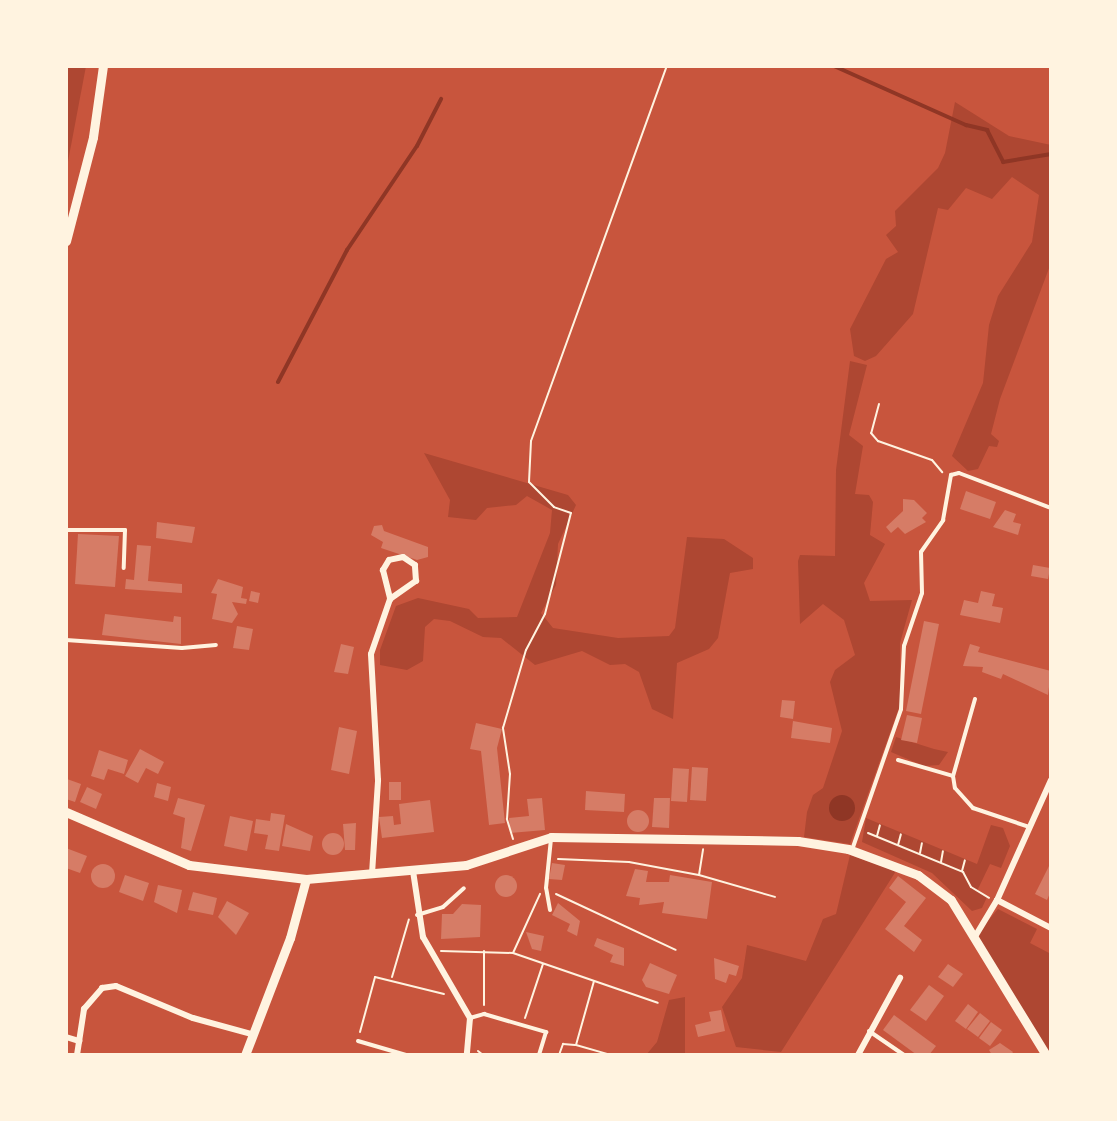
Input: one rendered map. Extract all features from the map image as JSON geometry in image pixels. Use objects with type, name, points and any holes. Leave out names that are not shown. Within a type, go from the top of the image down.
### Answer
[{"type":"street","points":[[66,242],[93,137],[103,66]]},
{"type":"street","points":[[372,875],[378,780],[371,654],[390,599],[383,570],[389,560],[403,557],[418,573],[405,591],[390,599]]},
{"type":"street","points":[[976,935],[997,901],[1051,780]]},
{"type":"street","points":[[66,812],[189,865],[306,879],[466,865],[551,837],[798,841],[852,850],[936,887],[976,935],[1046,1055]]},
{"type":"street","points":[[413,871],[417,915],[432,954],[461,999],[470,1018],[467,1055]]},
{"type":"street","points":[[245,1055],[251,1034],[293,930],[306,879]]},
{"type":"street","points":[[997,901],[1051,928]]},
{"type":"street","points":[[858,1055],[869,1030],[900,978]]},
{"type":"street","points":[[77,1055],[92,996],[116,986],[193,1018],[251,1034]]},
{"type":"street","points":[[66,1037],[79,1041]]},
{"type":"lane","points":[[852,850],[901,709],[904,646],[922,593],[921,552],[943,520],[949,478],[959,473],[1051,508]]},
{"type":"lane","points":[[66,530],[125,530],[124,568]]},
{"type":"lane","points":[[66,640],[182,648],[216,645]]},
{"type":"lane","points":[[975,699],[953,776],[958,793],[973,808],[1031,828]]},
{"type":"lane","points":[[898,760],[953,776]]},
{"type":"lane","points":[[550,910],[546,888],[551,837]]},
{"type":"lane","points":[[417,915],[442,907],[464,888]]},
{"type":"lane","points":[[470,1018],[484,1014],[546,1032],[539,1055]]},
{"type":"lane","points":[[869,1030],[904,1055]]},
{"type":"lane","points":[[358,1041],[406,1055]]},
{"type":"path","points":[[519,846],[508,832],[505,792],[510,774],[503,728],[526,650],[545,614],[571,513],[554,507],[529,482],[531,441],[667,66]]},
{"type":"path","points":[[879,404],[871,433],[878,441],[932,460],[949,478]]},
{"type":"path","points":[[877,836],[880,825]]},
{"type":"path","points":[[859,829],[962,871],[970,887],[997,901]]},
{"type":"path","points":[[898,845],[901,834]]},
{"type":"path","points":[[699,875],[705,840]]},
{"type":"path","points":[[920,853],[922,843]]},
{"type":"path","points":[[940,862],[943,851]]},
{"type":"path","points":[[550,858],[629,862],[699,875],[775,897]]},
{"type":"path","points":[[962,871],[965,860]]},
{"type":"path","points":[[513,953],[528,911],[546,888],[676,950]]},
{"type":"path","points":[[392,977],[415,899]]},
{"type":"path","points":[[432,954],[449,948],[513,953],[658,1003]]},
{"type":"path","points":[[484,951],[484,1014]]},
{"type":"path","points":[[522,1025],[543,964]]},
{"type":"path","points":[[358,1041],[375,977],[392,977],[461,999]]},
{"type":"path","points":[[576,1045],[594,981]]},
{"type":"path","points":[[560,1055],[563,1044],[576,1045],[610,1055]]},
{"type":"shaded area","points":[[66,66],[86,66],[66,172]]},
{"type":"shaded area","points":[[955,102],[1009,136],[1051,145],[1051,263],[1000,399],[991,434],[999,441],[997,447],[989,446],[978,469],[968,471],[952,456],[983,383],[989,325],[998,296],[1032,242],[1039,195],[1012,177],[992,199],[966,188],[948,210],[938,208],[913,314],[876,356],[865,361],[854,356],[850,329],[886,259],[898,252],[886,235],[896,226],[895,211],[938,168],[945,153]]},
{"type":"shaded area","points":[[850,361],[867,365],[849,435],[863,446],[855,494],[869,495],[873,502],[870,535],[885,544],[864,583],[870,601],[912,600],[900,643],[900,705],[850,844],[804,837],[807,812],[813,795],[823,788],[842,731],[830,682],[835,670],[855,655],[844,620],[823,604],[800,624],[798,561],[800,555],[835,556],[836,470]]},
{"type":"shaded area","points":[[424,453],[568,495],[576,505],[558,544],[556,585],[541,613],[553,628],[618,638],[669,636],[675,628],[687,537],[724,539],[753,558],[753,569],[730,573],[718,638],[709,649],[677,663],[673,719],[652,709],[639,672],[625,664],[610,665],[582,651],[535,665],[501,638],[483,637],[450,621],[434,619],[425,627],[423,661],[407,670],[380,665],[380,650],[396,606],[418,598],[469,609],[478,618],[517,617],[550,533],[552,510],[527,496],[516,505],[487,508],[476,520],[448,517],[450,500]]},
{"type":"shaded area","points":[[896,737],[948,752],[939,765],[924,766],[891,752]]},
{"type":"shaded area","points":[[842,795],[851,799],[855,808],[851,817],[842,821],[833,817],[829,808],[833,799]]},
{"type":"shaded area","points":[[866,818],[977,864],[991,825],[1003,828],[1010,846],[1001,868],[990,864],[977,891],[987,897],[982,908],[972,911],[932,873],[862,842]]},
{"type":"shaded area","points":[[850,855],[896,871],[781,1052],[736,1047],[722,1007],[742,978],[747,945],[806,961],[823,919],[836,914]]},
{"type":"shaded area","points":[[998,909],[1037,929],[1030,943],[1051,954],[1051,1055],[1046,1055],[976,935]]},
{"type":"shaded area","points":[[685,997],[685,1055],[646,1055],[657,1042],[669,1000]]},
{"type":"building","points":[[966,491],[996,502],[990,519],[960,509]]},
{"type":"building","points":[[903,499],[914,500],[927,513],[922,518],[926,522],[905,534],[898,527],[891,533],[886,527],[903,511]]},
{"type":"building","points":[[1005,510],[1016,514],[1013,522],[1021,524],[1018,535],[993,527]]},
{"type":"building","points":[[157,522],[195,527],[192,543],[156,538]]},
{"type":"building","points":[[382,525],[384,531],[428,547],[428,557],[417,560],[381,548],[383,542],[371,535],[374,526]]},
{"type":"building","points":[[78,534],[119,536],[115,587],[75,584]]},
{"type":"building","points":[[137,545],[151,546],[148,581],[182,584],[182,593],[125,589],[126,579],[134,580]]},
{"type":"building","points":[[1033,565],[1050,568],[1048,579],[1031,576]]},
{"type":"building","points":[[218,579],[243,587],[241,598],[247,599],[246,604],[232,602],[238,614],[232,623],[212,619],[217,594],[211,593]]},
{"type":"building","points":[[251,591],[260,593],[258,603],[249,601]]},
{"type":"building","points":[[981,591],[995,594],[992,606],[1003,608],[1000,623],[960,615],[964,600],[978,603]]},
{"type":"building","points":[[105,614],[173,622],[174,616],[181,617],[181,644],[102,635]]},
{"type":"building","points":[[924,621],[939,624],[921,714],[906,711]]},
{"type":"building","points":[[237,626],[253,629],[249,650],[233,648]]},
{"type":"building","points":[[341,644],[354,647],[348,674],[334,672]]},
{"type":"building","points":[[970,644],[980,647],[978,652],[1051,671],[1048,695],[1003,674],[1001,679],[982,672],[983,667],[963,666]]},
{"type":"building","points":[[782,700],[795,701],[793,719],[780,717]]},
{"type":"building","points":[[907,715],[922,718],[917,743],[901,740]]},
{"type":"building","points":[[793,721],[832,728],[830,743],[791,738]]},
{"type":"building","points":[[476,723],[502,729],[497,748],[505,823],[489,825],[481,751],[470,749]]},
{"type":"building","points":[[339,727],[357,731],[349,774],[331,770]]},
{"type":"building","points":[[140,749],[164,762],[158,774],[146,768],[138,783],[125,776]]},
{"type":"building","points":[[99,750],[128,760],[124,774],[108,769],[104,780],[91,776]]},
{"type":"building","points":[[692,767],[708,768],[706,801],[690,800]]},
{"type":"building","points":[[673,768],[689,769],[687,802],[671,801]]},
{"type":"building","points":[[67,779],[81,784],[75,802],[66,799]]},
{"type":"building","points":[[389,782],[401,782],[401,800],[389,800]]},
{"type":"building","points":[[157,783],[171,787],[168,801],[154,797]]},
{"type":"building","points":[[87,787],[102,794],[96,809],[80,802]]},
{"type":"building","points":[[586,791],[625,794],[624,812],[585,810]]},
{"type":"building","points":[[178,798],[205,805],[191,851],[181,848],[185,818],[173,814]]},
{"type":"building","points":[[542,798],[545,830],[510,833],[509,818],[529,816],[527,799]]},
{"type":"building","points":[[654,798],[670,798],[669,828],[652,827]]},
{"type":"building","points":[[430,800],[434,832],[382,838],[379,817],[393,816],[394,825],[401,824],[399,804]]},
{"type":"building","points":[[638,810],[646,813],[649,821],[646,829],[638,832],[630,829],[627,821],[630,813]]},
{"type":"building","points":[[271,813],[285,815],[279,851],[265,849],[268,835],[254,833],[256,819],[270,821]]},
{"type":"building","points":[[230,816],[253,821],[247,851],[224,846]]},
{"type":"building","points":[[356,823],[355,850],[345,850],[343,824]]},
{"type":"building","points":[[286,824],[313,836],[310,851],[282,846]]},
{"type":"building","points":[[333,833],[341,836],[344,844],[341,852],[333,855],[325,852],[322,844],[325,836]]},
{"type":"building","points":[[66,848],[87,856],[80,873],[66,868]]},
{"type":"building","points":[[1051,862],[1051,891],[1047,900],[1035,894]]},
{"type":"building","points":[[552,863],[565,865],[562,880],[549,879]]},
{"type":"building","points":[[103,864],[112,867],[115,876],[112,885],[103,888],[94,885],[91,876],[94,867]]},
{"type":"building","points":[[635,869],[648,871],[646,882],[669,882],[670,875],[712,882],[707,919],[662,913],[664,902],[639,905],[640,898],[626,896]]},
{"type":"building","points":[[125,875],[149,883],[143,901],[119,892]]},
{"type":"building","points":[[506,875],[514,878],[517,886],[514,894],[506,897],[498,894],[495,886],[498,878]]},
{"type":"building","points":[[898,876],[926,898],[904,926],[922,940],[914,952],[885,929],[906,902],[889,888]]},
{"type":"building","points":[[158,885],[182,890],[177,913],[154,902]]},
{"type":"building","points":[[193,892],[217,898],[213,915],[188,910]]},
{"type":"building","points":[[227,901],[249,913],[236,935],[218,917]]},
{"type":"building","points":[[558,903],[580,921],[577,936],[567,931],[570,924],[552,915]]},
{"type":"building","points":[[462,904],[481,905],[480,937],[441,939],[442,914],[453,914]]},
{"type":"building","points":[[526,932],[544,936],[541,951],[532,949]]},
{"type":"building","points":[[597,938],[624,948],[624,966],[610,962],[613,955],[594,946]]},
{"type":"building","points":[[714,958],[739,966],[736,976],[729,974],[726,983],[715,979]]},
{"type":"building","points":[[650,963],[677,975],[669,994],[646,987],[642,980]]},
{"type":"building","points":[[948,964],[963,974],[953,987],[938,977]]},
{"type":"building","points":[[929,985],[944,996],[926,1021],[910,1010]]},
{"type":"building","points":[[968,1004],[978,1012],[966,1029],[955,1021]]},
{"type":"building","points":[[721,1010],[725,1031],[698,1037],[695,1025],[711,1021],[709,1012]]},
{"type":"building","points":[[980,1013],[990,1021],[978,1037],[967,1029]]},
{"type":"building","points":[[894,1015],[936,1046],[929,1055],[917,1055],[883,1030]]},
{"type":"building","points":[[991,1022],[1002,1030],[990,1046],[979,1038]]},
{"type":"building","points":[[1000,1043],[1013,1052],[1011,1055],[992,1055],[989,1050]]},
{"type":"waterway","points":[[834,66],[966,125],[987,130],[1003,162],[1051,154]]},
{"type":"waterway","points":[[278,382],[347,250],[417,146],[441,99]]}]
